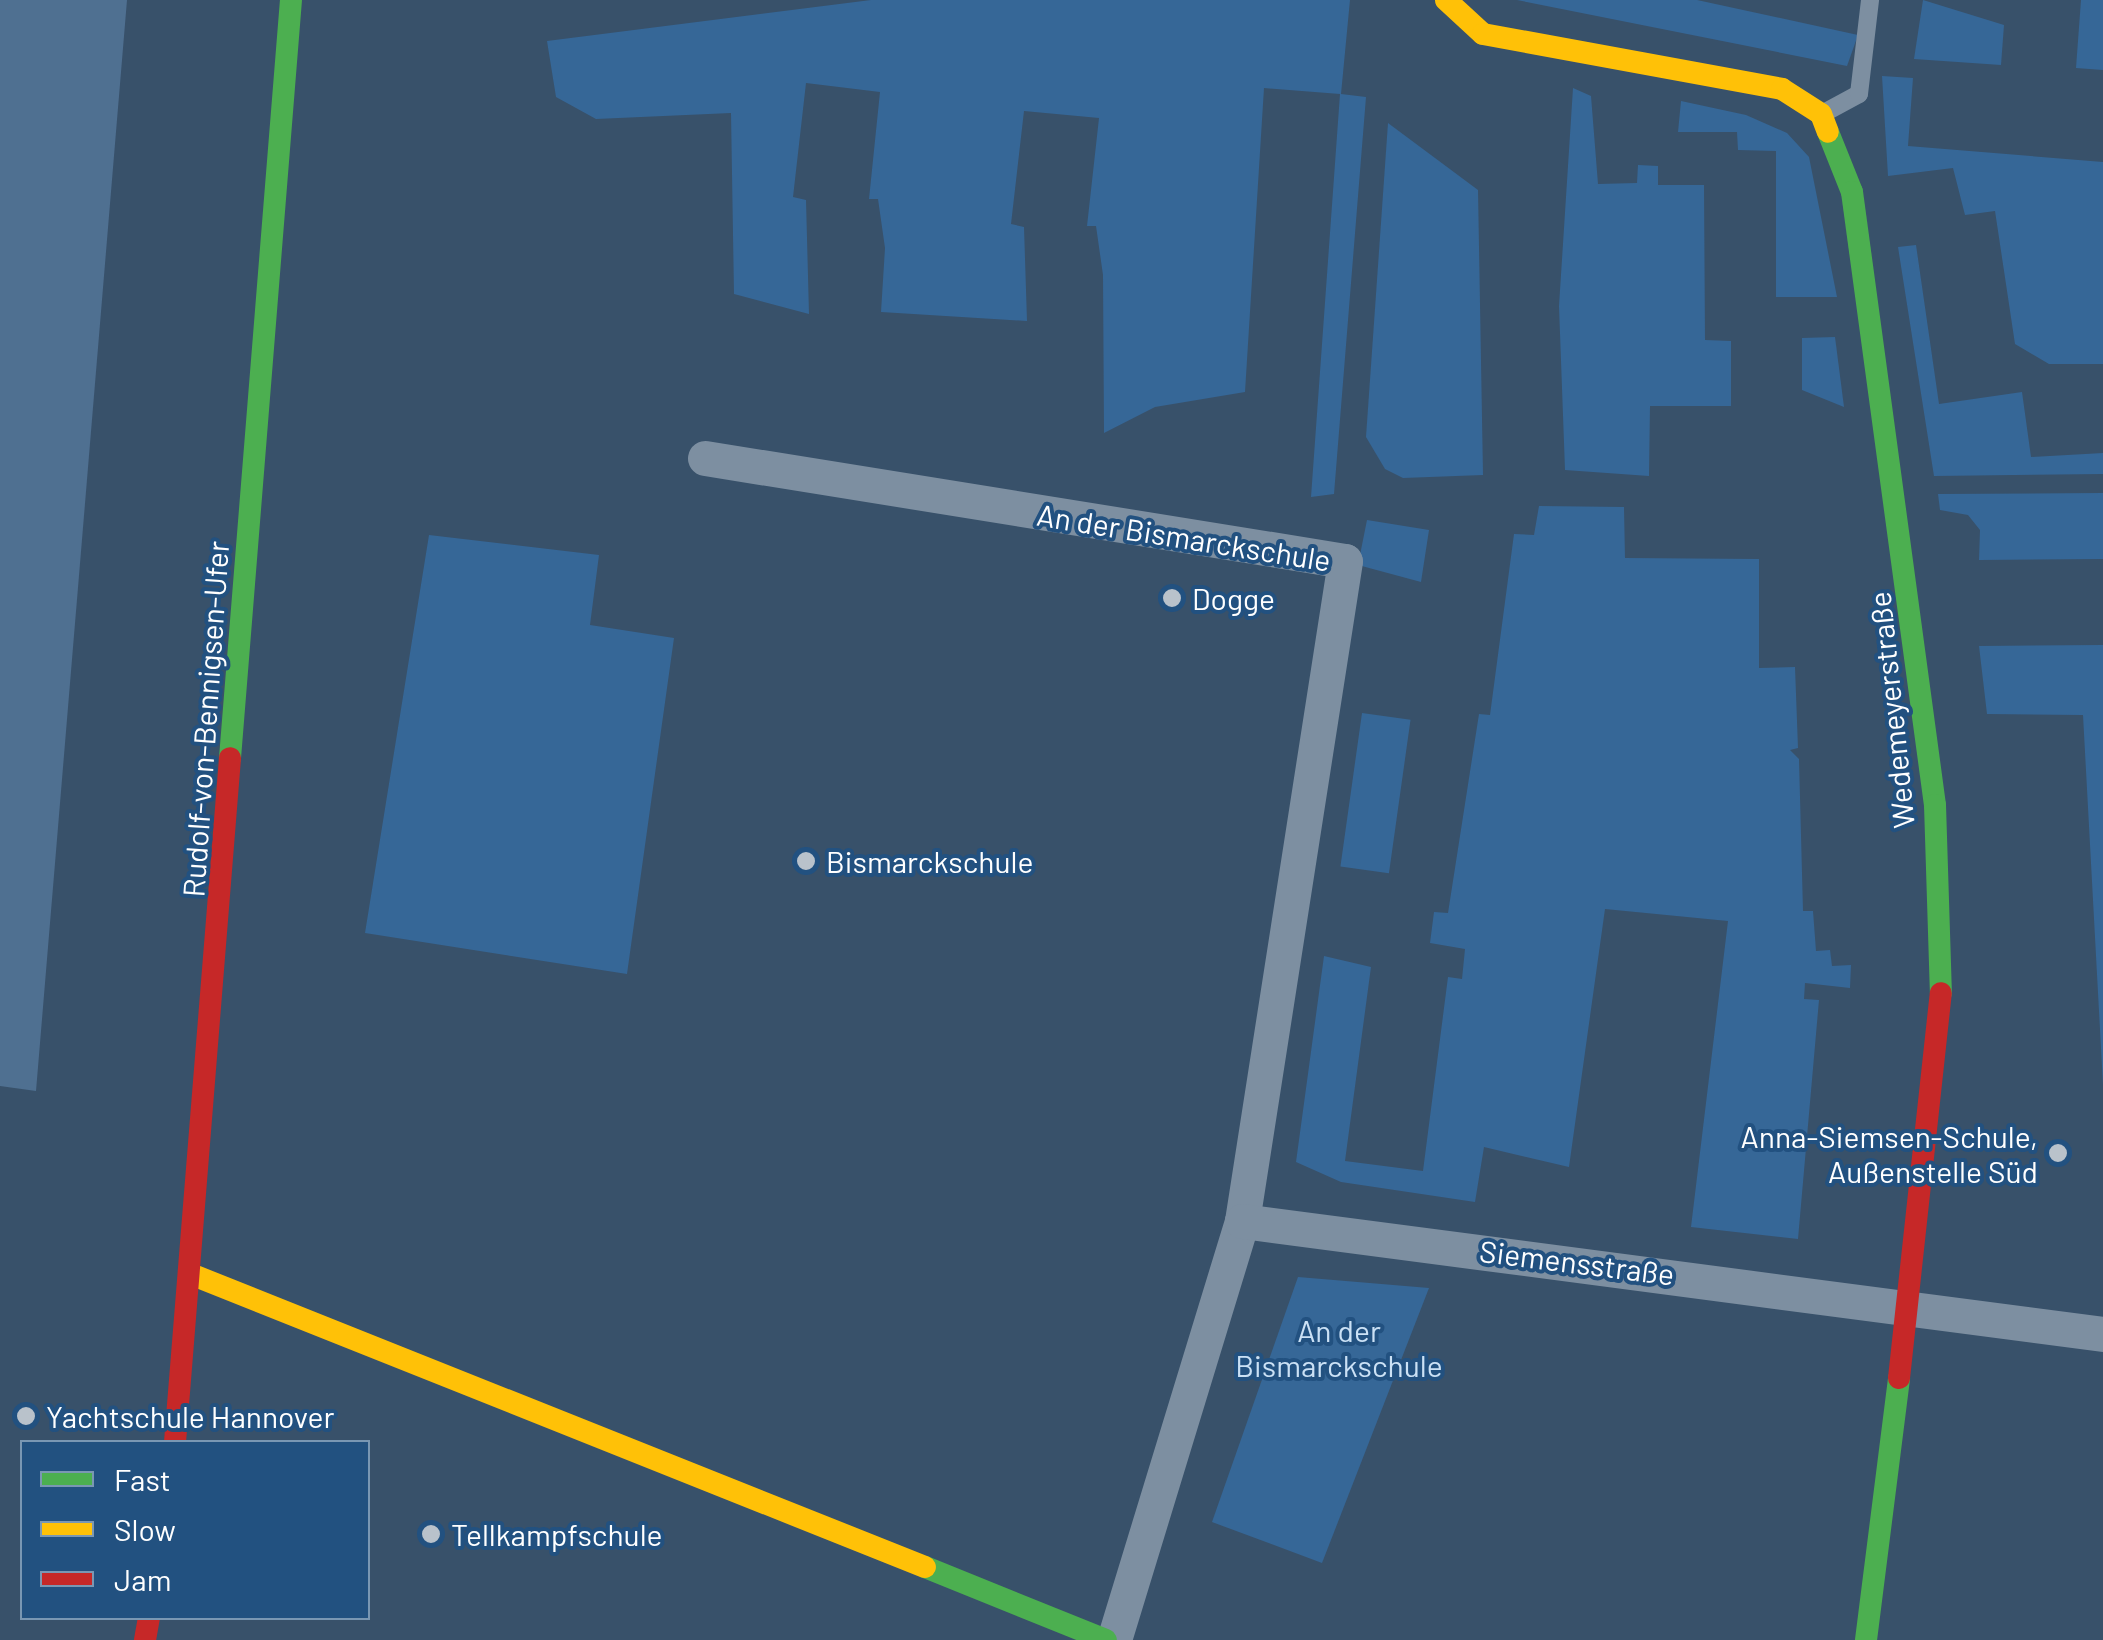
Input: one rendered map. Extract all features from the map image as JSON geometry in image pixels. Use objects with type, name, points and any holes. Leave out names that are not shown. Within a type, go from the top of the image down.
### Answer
[{"type":"street","name":"Rudolf-von-Bennigsen-Ufer","points":[[174,1440],[193,1274],[291,0]]},
{"type":"street","points":[[1446,0],[1482,34],[1782,89],[1821,114]]},
{"type":"street","name":"Wedemeyerstraße","points":[[1821,114],[1852,192],[1934,805],[1941,1048],[1911,1308]]},
{"type":"street","name":"An der Bismarckschule","points":[[705,458],[1345,561],[1242,1221],[1114,1640]]},
{"type":"street","name":"Siemensstraße","points":[[1242,1221],[2103,1334]]},
{"type":"street","points":[[193,1274],[1106,1640]]},
{"type":"street","points":[[1866,1640],[1911,1308]]},
{"type":"lane","points":[[1821,114],[1859,94],[1870,0]]},
{"type":"green space","points":[[871,0],[1350,0],[1341,94],[1366,97],[1334,494],[1311,497],[1340,94],[1264,88],[1245,392],[1155,407],[1104,433],[1103,275],[1096,226],[1087,226],[1099,118],[1024,111],[1011,224],[1024,227],[1027,321],[881,312],[885,248],[878,199],[869,199],[880,92],[806,83],[793,197],[806,200],[809,314],[734,294],[731,113],[596,119],[556,97],[547,41]]},
{"type":"green space","points":[[1517,0],[1697,0],[1858,35],[1847,66]]},
{"type":"green space","points":[[1923,0],[2004,25],[2001,65],[1914,59]]},
{"type":"green space","points":[[2081,0],[2103,0],[2103,70],[2076,68]]},
{"type":"green space","points":[[1882,76],[1913,78],[1908,146],[2103,162],[2103,364],[2049,364],[2015,344],[1995,211],[1965,215],[1953,168],[1888,176]]},
{"type":"green space","points":[[1573,88],[1591,96],[1598,184],[1637,183],[1638,165],[1658,166],[1658,185],[1704,185],[1705,340],[1731,341],[1731,406],[1650,406],[1649,476],[1565,470],[1559,306]]},
{"type":"green space","points":[[1681,101],[1746,115],[1787,133],[1809,157],[1837,297],[1776,297],[1776,151],[1738,150],[1737,132],[1678,132]]},
{"type":"green space","points":[[1388,123],[1478,190],[1483,475],[1403,478],[1385,469],[1366,437]]},
{"type":"green space","points":[[1916,245],[1939,404],[2022,392],[2031,457],[2103,453],[2103,474],[1934,476],[1898,247]]},
{"type":"green space","points":[[1835,337],[1844,407],[1802,390],[1802,338]]},
{"type":"green space","points":[[2103,493],[2103,559],[1979,560],[1980,530],[1968,515],[1940,510],[1938,494]]},
{"type":"green space","points":[[1539,506],[1624,507],[1625,558],[1759,559],[1759,668],[1795,667],[1798,748],[1790,750],[1799,759],[1803,911],[1813,911],[1816,951],[1830,950],[1832,966],[1851,965],[1850,988],[1805,983],[1804,999],[1819,1000],[1798,1239],[1691,1227],[1728,921],[1605,909],[1569,1167],[1484,1147],[1475,1202],[1341,1182],[1296,1162],[1324,956],[1371,967],[1345,1161],[1423,1171],[1448,977],[1462,979],[1465,949],[1430,943],[1434,912],[1448,913],[1479,714],[1490,715],[1514,534],[1534,535]]},
{"type":"green space","points":[[1367,520],[1429,530],[1421,582],[1358,565]]},
{"type":"green space","points":[[429,535],[599,555],[590,625],[674,638],[627,974],[365,933]]},
{"type":"green space","points":[[2103,645],[2103,1085],[2083,715],[1987,714],[1979,646]]},
{"type":"green space","points":[[1362,713],[1411,720],[1389,873],[1340,866]]},
{"type":"green space","name":"An der Bismarckschule","points":[[1298,1277],[1429,1288],[1322,1563],[1212,1522]]},
{"type":"shaded area","points":[[0,0],[127,0],[36,1091],[0,1086]]},
{"type":"traffic: fast","points":[[230,758],[291,0]]},
{"type":"traffic: fast","points":[[1828,132],[1852,192],[1935,805],[1941,993]]},
{"type":"traffic: fast","points":[[1866,1640],[1899,1378]]},
{"type":"traffic: fast","points":[[925,1567],[1106,1640]]},
{"type":"traffic: slow","points":[[1446,0],[1483,34],[1782,89],[1821,114],[1828,132]]},
{"type":"traffic: slow","points":[[193,1275],[925,1567]]},
{"type":"traffic: jam","points":[[175,1440],[230,758]]},
{"type":"traffic: jam","points":[[1899,1378],[1941,993]]},
{"type":"traffic: jam","points":[[145,1640],[149,1620]]},
{"type":"place","name":"Dogge","points":[[1172,598]]},
{"type":"place","name":"Bismarckschule","points":[[806,861]]},
{"type":"place","name":"Anna-Siemsen-Schule, Außenstelle Süd","points":[[2058,1153]]},
{"type":"place","name":"Yachtschule Hannover","points":[[26,1416]]},
{"type":"place","name":"Tellkampfschule","points":[[431,1534]]}]
